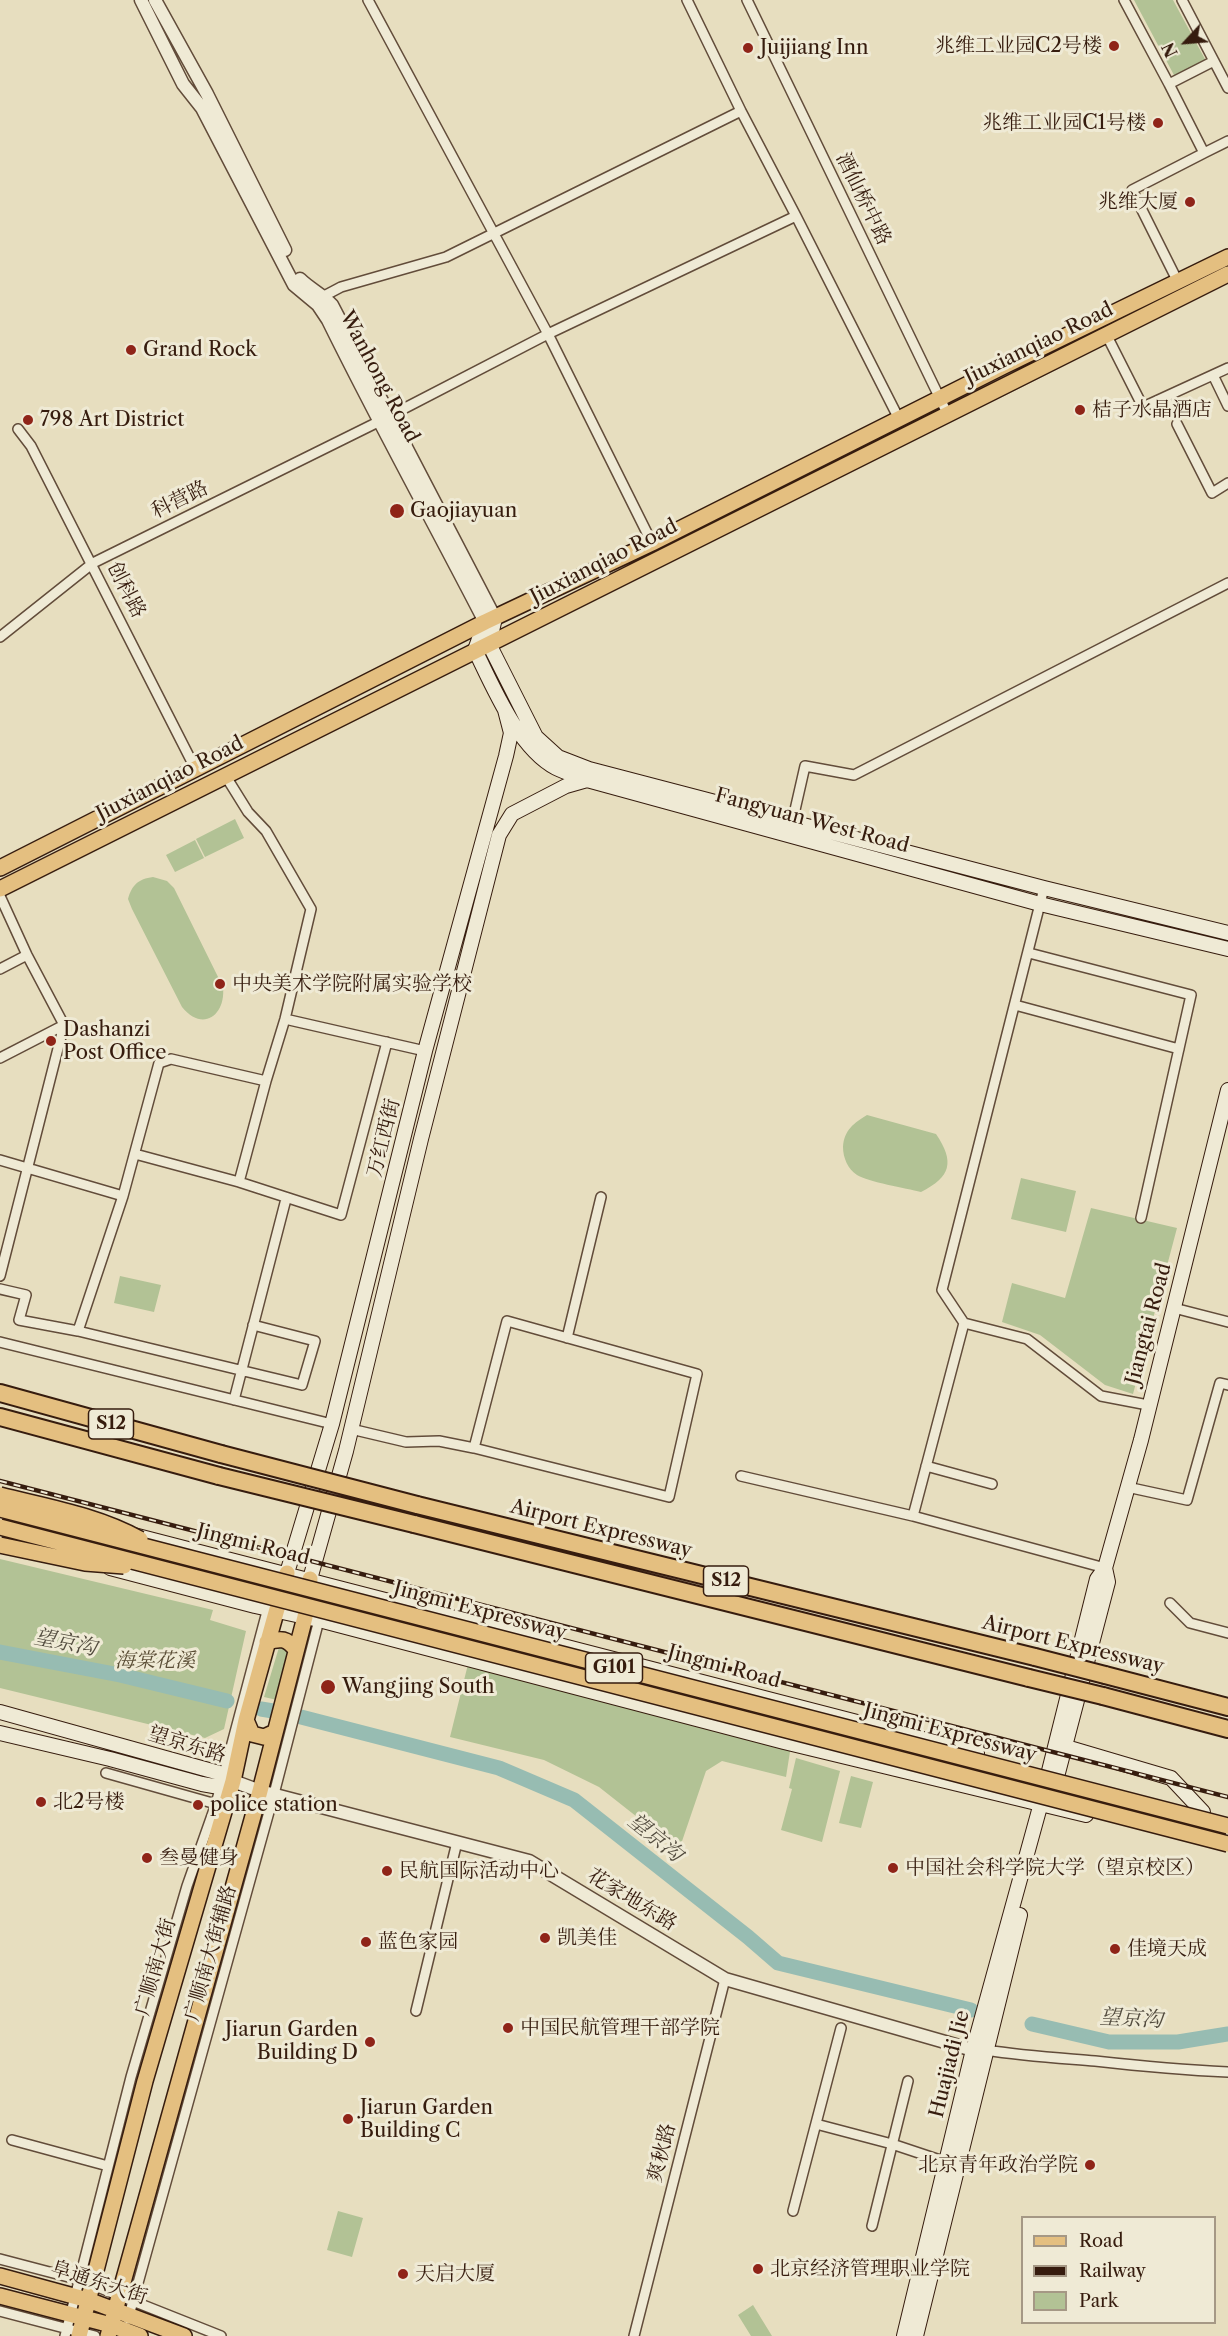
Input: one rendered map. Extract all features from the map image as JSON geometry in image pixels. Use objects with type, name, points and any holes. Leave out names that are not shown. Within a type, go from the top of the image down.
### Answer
[{"type":"highway","name":"Airport Expressway","points":[[0,1393],[417,1505],[1035,1657],[1228,1707]]},
{"type":"highway","name":"Airport Expressway","points":[[0,1417],[219,1476],[1228,1729]]},
{"type":"main road","name":"Jiuxianqiao Road","points":[[0,868],[490,620],[652,543],[1228,257]]},
{"type":"main road","name":"Jiuxianqiao Road","points":[[0,889],[1228,274]]},
{"type":"main road","points":[[482,647],[490,620]]},
{"type":"main road","name":"Fangyuan West Road","points":[[482,647],[505,710],[527,743],[555,768],[587,780],[1040,904],[1228,949]]},
{"type":"main road","name":"Fangyuan West Road","points":[[482,647],[536,737],[558,757],[589,770],[1044,888],[1228,933]]},
{"type":"main road","name":"万红西街","points":[[287,1574],[332,1424],[425,1051],[506,756],[511,734],[505,710]]},
{"type":"main road","name":"万红西街","points":[[310,1579],[351,1429],[421,1139],[499,835],[512,814],[566,786],[587,780]]},
{"type":"main road","name":"Jiangtai Road","points":[[1053,1774],[1097,1579],[1105,1568],[1127,1486],[1228,1090]]},
{"type":"main road","points":[[0,1495],[121,1528],[159,1549]]},
{"type":"main road","name":"Jingmi Road","points":[[0,1500],[1228,1819]]},
{"type":"main road","name":"Jingmi Expressway","points":[[0,1509],[1228,1826]]},
{"type":"main road","name":"Jingmi Expressway","points":[[0,1527],[1228,1844]]},
{"type":"main road","points":[[0,1539],[271,1610]]},
{"type":"main road","points":[[0,1545],[85,1563],[155,1567]]},
{"type":"main road","name":"Jiangtai Road","points":[[1053,1774],[1066,1747],[1108,1582],[1105,1568]]},
{"type":"main road","name":"广顺南大街","points":[[74,2328],[216,1839],[225,1781],[246,1720],[267,1642],[271,1610],[287,1574]]},
{"type":"main road","points":[[117,2332],[243,1846],[267,1792],[275,1732],[296,1650],[312,1618],[310,1579]]},
{"type":"main road","name":"G101","points":[[271,1610],[312,1618],[784,1742],[1228,1849]]},
{"type":"main road","points":[[267,1642],[280,1638],[289,1641],[296,1650]]},
{"type":"main road","name":"望京东路","points":[[0,1712],[225,1781]]},
{"type":"main road","points":[[246,1720],[252,1734],[264,1737],[275,1732]]},
{"type":"main road","name":"望京东路","points":[[0,1733],[225,1781]]},
{"type":"main road","points":[[1066,1747],[1171,1778],[1203,1812]]},
{"type":"main road","name":"Huajiadi Jie","points":[[904,2336],[946,2162],[980,2050],[1053,1774]]},
{"type":"main road","points":[[216,1839],[226,1835],[235,1837],[243,1846]]},
{"type":"main road","name":"Huajiadi Jie","points":[[915,2336],[980,2050]]},
{"type":"main road","name":"阜通东大街","points":[[0,2276],[84,2290],[124,2304],[184,2336]]},
{"type":"main road","name":"阜通东大街","points":[[0,2296],[74,2328],[140,2336]]},
{"type":"street","name":"Wanhong Road","points":[[141,0],[183,84],[202,108],[294,285],[324,313],[383,419]]},
{"type":"street","name":"Wanhong Road","points":[[155,0],[207,94],[299,277],[308,287],[324,296],[332,305],[401,461],[490,620]]},
{"type":"street","points":[[368,0],[548,334],[652,543]]},
{"type":"street","points":[[687,0],[898,419]]},
{"type":"street","name":"酒仙桥中路","points":[[747,0],[947,413]]},
{"type":"street","points":[[1124,0],[1204,153]]},
{"type":"street","points":[[1182,0],[1228,88]]},
{"type":"street","points":[[1169,84],[1214,61]]},
{"type":"street","points":[[324,296],[341,287],[446,256],[741,111]]},
{"type":"street","points":[[1178,282],[1132,190],[1228,141]]},
{"type":"street","name":"科营路","points":[[0,637],[93,564],[548,334],[796,216]]},
{"type":"street","points":[[1106,334],[1143,407],[1228,368]]},
{"type":"street","points":[[1213,375],[1228,406]]},
{"type":"street","points":[[1177,424],[1212,493],[1228,483]]},
{"type":"street","name":"创科路","points":[[18,429],[31,446],[93,564],[196,770]]},
{"type":"street","points":[[792,823],[805,766],[854,775],[1228,583]]},
{"type":"street","points":[[225,775],[248,812],[266,831],[311,909],[285,1019],[239,1182]]},
{"type":"street","points":[[1044,888],[942,1290],[964,1323],[1027,1339],[1101,1396],[1148,1405]]},
{"type":"street","points":[[0,897],[64,1025],[0,1276]]},
{"type":"street","points":[[1029,953],[1191,995],[1141,1218]]},
{"type":"street","points":[[0,969],[27,955]]},
{"type":"street","points":[[1015,1005],[1179,1049]]},
{"type":"street","points":[[285,1019],[425,1051]]},
{"type":"street","points":[[0,1058],[64,1025]]},
{"type":"street","points":[[135,1154],[239,1182],[340,1215],[387,1042]]},
{"type":"street","points":[[78,1331],[123,1196],[159,1064],[171,1059],[266,1081]]},
{"type":"street","points":[[0,1161],[123,1196]]},
{"type":"street","points":[[567,1338],[601,1197]]},
{"type":"street","points":[[234,1400],[286,1199]]},
{"type":"street","points":[[0,1289],[26,1295],[19,1320],[78,1331],[302,1385],[315,1341],[253,1325]]},
{"type":"street","points":[[1174,1308],[1228,1322]]},
{"type":"street","points":[[351,1429],[406,1442],[440,1441],[474,1448],[669,1497],[697,1374],[507,1321],[474,1448]]},
{"type":"street","points":[[913,1516],[964,1323]]},
{"type":"street","points":[[0,1342],[332,1424]]},
{"type":"street","points":[[1127,1486],[1187,1500],[1220,1383],[1228,1386]]},
{"type":"street","points":[[926,1466],[992,1484]]},
{"type":"street","points":[[741,1476],[913,1516],[1105,1568]]},
{"type":"street","points":[[1170,1603],[1190,1623],[1228,1633]]},
{"type":"street","points":[[0,2259],[84,2290],[108,2166],[131,2078],[187,1886],[225,1781],[271,1610]]},
{"type":"street","name":"广顺南大街辅路","points":[[124,2304],[267,1792],[312,1618]]},
{"type":"street","points":[[106,1773],[216,1803]]},
{"type":"street","name":"花家地东路","points":[[225,1781],[529,1861],[725,1979],[980,2050]]},
{"type":"street","points":[[416,2011],[457,1842]]},
{"type":"street","name":"爽秋路","points":[[634,2336],[725,1979]]},
{"type":"street","points":[[792,2211],[841,2028]]},
{"type":"street","points":[[980,2050],[1029,2057],[1093,2061],[1171,2070],[1228,2072]]},
{"type":"street","points":[[872,2226],[909,2081]]},
{"type":"street","points":[[816,2124],[892,2144],[946,2162]]},
{"type":"street","points":[[12,2140],[108,2166]]},
{"type":"street","points":[[124,2304],[221,2336]]},
{"type":"street","points":[[0,2311],[74,2328],[95,2336]]},
{"type":"green space","points":[[1134,0],[1173,0],[1206,61],[1175,77]]},
{"type":"green space","points":[[235,819],[244,838],[205,857],[196,839]]},
{"type":"green space","points":[[195,840],[204,858],[175,872],[166,855]]},
{"type":"green space","points":[[153,877],[167,881],[174,888],[223,987],[221,1006],[211,1017],[197,1018],[182,1007],[132,909],[128,899],[131,890],[143,879]]},
{"type":"green space","points":[[867,1115],[936,1134],[948,1161],[947,1168],[939,1181],[921,1192],[862,1178],[851,1170],[843,1151],[845,1136],[850,1128]]},
{"type":"green space","points":[[1021,1178],[1076,1191],[1066,1232],[1011,1219]]},
{"type":"green space","points":[[1091,1208],[1177,1228],[1133,1394],[1105,1385],[1040,1335],[1002,1322],[1012,1283],[1065,1298]]},
{"type":"green space","points":[[120,1276],[161,1285],[154,1312],[114,1303]]},
{"type":"green space","name":"海棠花溪","points":[[0,1559],[213,1610],[210,1620],[246,1631],[224,1729],[205,1738],[0,1688]]},
{"type":"green space","points":[[280,1644],[289,1650],[277,1700],[264,1697]]},
{"type":"green space","points":[[471,1652],[792,1739],[786,1777],[722,1761],[706,1771],[679,1850],[599,1787],[544,1760],[450,1737]]},
{"type":"green space","points":[[796,1758],[840,1771],[822,1842],[781,1830],[792,1789],[789,1788]]},
{"type":"green space","points":[[851,1776],[873,1782],[861,1828],[839,1823]]},
{"type":"green space","points":[[338,2211],[363,2218],[352,2257],[327,2250]]},
{"type":"green space","points":[[753,2305],[772,2336],[751,2336],[738,2315]]},
{"type":"waterway","name":"望京沟","points":[[0,1652],[120,1675],[227,1701]]},
{"type":"waterway","name":"望京沟","points":[[261,1709],[273,1711]]},
{"type":"waterway","name":"望京沟","points":[[301,1717],[499,1768],[574,1800],[778,1963],[971,2010]]},
{"type":"waterway","name":"望京沟","points":[[1032,2024],[1109,2042],[1178,2042],[1228,2034]]},
{"type":"railway","points":[[0,1481],[1228,1797]]},
{"type":"place","name":"兆维工业园C2号楼","points":[[1114,46]]},
{"type":"place","name":"Juijiang Inn","points":[[748,48]]},
{"type":"place","name":"兆维工业园C1号楼","points":[[1158,123]]},
{"type":"place","name":"兆维大厦","points":[[1190,202]]},
{"type":"place","name":"Grand Rock","points":[[131,350]]},
{"type":"place","name":"桔子水晶酒店","points":[[1080,410]]},
{"type":"place","name":"798 Art District","points":[[28,420]]},
{"type":"place","name":"Gaojiayuan","points":[[397,511]]},
{"type":"place","name":"中央美术学院附属实验学校","points":[[220,984]]},
{"type":"place","name":"Dashanzi Post Office","points":[[51,1041]]},
{"type":"place","name":"Wangjing South","points":[[328,1687]]},
{"type":"place","name":"北2号楼","points":[[41,1802]]},
{"type":"place","name":"police station","points":[[198,1805]]},
{"type":"place","name":"叁曼健身","points":[[147,1858]]},
{"type":"place","name":"中国社会科学院大学（望京校区）","points":[[893,1868]]},
{"type":"place","name":"民航国际活动中心","points":[[387,1871]]},
{"type":"place","name":"凯美佳","points":[[545,1938]]},
{"type":"place","name":"蓝色家园","points":[[366,1942]]},
{"type":"place","name":"佳境天成","points":[[1115,1949]]},
{"type":"place","name":"中国民航管理干部学院","points":[[508,2028]]},
{"type":"place","name":"Jiarun Garden Building D","points":[[370,2042]]},
{"type":"place","name":"Jiarun Garden Building C","points":[[348,2119]]},
{"type":"place","name":"北京青年政治学院","points":[[1090,2165]]},
{"type":"place","name":"北京经济管理职业学院","points":[[758,2269]]},
{"type":"place","name":"天启大厦","points":[[403,2274]]}]
